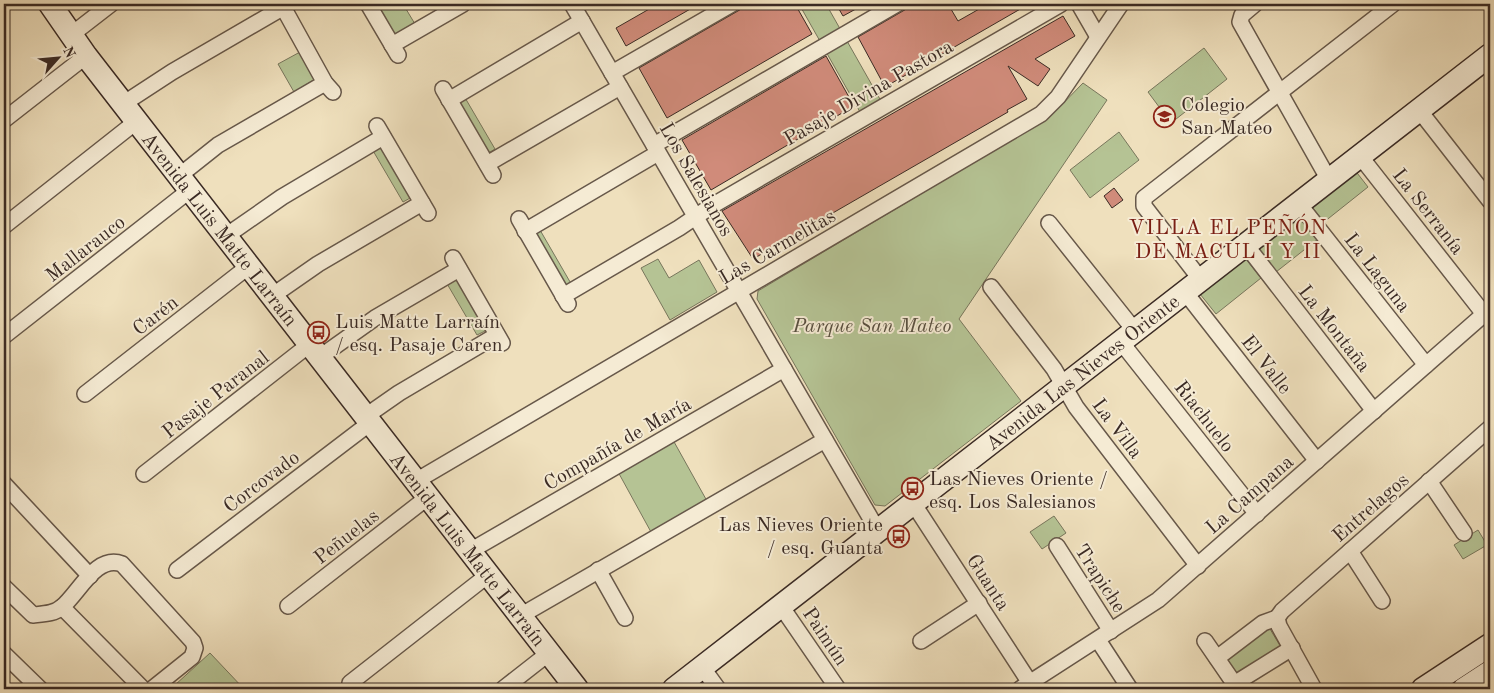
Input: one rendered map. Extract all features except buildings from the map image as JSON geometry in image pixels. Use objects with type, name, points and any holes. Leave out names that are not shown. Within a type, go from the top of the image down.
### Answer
[{"type":"street","name":"Avenida Luis Matte Larraín","points":[[50,4],[86,56],[577,689]]},
{"type":"street","points":[[71,35],[112,4]]},
{"type":"street","points":[[368,4],[395,50],[463,4]]},
{"type":"street","name":"Los Salesianos","points":[[572,4],[878,531]]},
{"type":"street","points":[[612,73],[732,4]]},
{"type":"street","points":[[656,149],[897,4]]},
{"type":"street","name":"Pasaje Divina Pastora","points":[[656,149],[522,225],[566,301],[696,217],[1061,4]]},
{"type":"street","points":[[1079,4],[1098,38]]},
{"type":"street","name":"Las Carmelitas","points":[[422,489],[739,292],[1041,114],[1058,97],[1121,4]]},
{"type":"street","points":[[1255,4],[1242,15],[1240,22],[1329,180]]},
{"type":"street","points":[[1280,92],[1393,4]]},
{"type":"street","points":[[123,104],[172,72],[286,6]]},
{"type":"street","name":"Mallarauco","points":[[4,336],[185,183],[218,145],[329,87],[286,6]]},
{"type":"street","points":[[582,22],[446,94],[490,170],[620,87]]},
{"type":"street","name":"Avenida Las Nieves Oriente","points":[[674,689],[1490,55]]},
{"type":"street","points":[[4,120],[86,56]]},
{"type":"street","name":"El Valle","points":[[1280,92],[1142,200],[1193,286],[1318,461]]},
{"type":"street","points":[[1420,110],[1490,201]]},
{"type":"street","points":[[4,226],[137,122]]},
{"type":"street","points":[[226,236],[380,132],[425,208],[312,267],[272,296]]},
{"type":"street","name":"La Serranía","points":[[1360,156],[1487,312]]},
{"type":"street","name":"La Laguna","points":[[1299,204],[1426,365]]},
{"type":"street","name":"Riachuelo","points":[[1049,223],[1128,337],[1257,514]]},
{"type":"street","name":"La Montaña","points":[[1246,245],[1374,411]]},
{"type":"street","name":"Corcovado","points":[[177,570],[368,420],[399,393],[500,340],[456,264]]},
{"type":"street","name":"Pasaje Paranal","points":[[144,474],[315,351],[375,318],[456,264]]},
{"type":"street","name":"Carén","points":[[85,394],[249,266]]},
{"type":"street","name":"La Villa","points":[[992,287],[1054,369],[1076,407],[1198,566]]},
{"type":"street","name":"La Campana","points":[[1025,686],[1158,600],[1487,312]]},
{"type":"street","name":"Compañía de María","points":[[470,551],[784,369]]},
{"type":"street","name":"Entrelagos","points":[[1278,618],[1282,611],[1490,428]]},
{"type":"street","points":[[520,616],[825,440]]},
{"type":"street","points":[[1430,481],[1464,533]]},
{"type":"street","points":[[4,484],[90,576]]},
{"type":"street","name":"Peñuelas","points":[[288,606],[422,489]]},
{"type":"street","name":"Guanta","points":[[913,503],[979,603],[1025,686]]},
{"type":"street","name":"Trapiche","points":[[1056,546],[1111,631]]},
{"type":"street","points":[[1350,551],[1382,601]]},
{"type":"street","points":[[4,587],[33,615],[50,613],[62,607],[90,576],[106,563],[114,561],[122,564],[194,642],[196,648],[192,657],[152,689]]},
{"type":"street","points":[[598,570],[625,618]]},
{"type":"street","points":[[350,683],[488,575]]},
{"type":"street","points":[[921,641],[979,603]]},
{"type":"street","name":"Paimún","points":[[781,606],[838,689]]},
{"type":"street","points":[[62,607],[143,689]]},
{"type":"street","points":[[1216,658],[1263,623],[1278,618],[1279,626],[1314,689]]},
{"type":"street","points":[[1098,640],[1130,689]]},
{"type":"street","points":[[1205,641],[1236,687],[1292,648]]},
{"type":"street","points":[[1424,689],[1490,645]]},
{"type":"street","points":[[503,689],[549,653]]},
{"type":"street","points":[[4,654],[40,689]]},
{"type":"street","points":[[702,667],[718,689]]},
{"type":"street","points":[[1464,689],[1490,672]]},
{"type":"green space","points":[[386,4],[403,4],[415,24],[393,36],[377,9]]},
{"type":"green space","points":[[799,4],[826,4],[881,101],[860,112]]},
{"type":"green space","points":[[1204,48],[1227,79],[1171,123],[1148,92]]},
{"type":"green space","points":[[300,52],[315,79],[294,92],[278,64]]},
{"type":"green space","name":"Parque San Mateo","points":[[1083,83],[1107,100],[959,319],[1021,401],[885,506],[875,505],[757,299],[758,291],[1050,117]]},
{"type":"green space","points":[[464,96],[495,149],[485,155],[454,101]]},
{"type":"green space","points":[[1119,132],[1139,160],[1090,198],[1070,170]]},
{"type":"green space","points":[[381,143],[412,197],[403,202],[372,149]]},
{"type":"green space","points":[[1354,169],[1368,187],[1324,222],[1310,204]]},
{"type":"green space","points":[[1300,215],[1318,239],[1276,272],[1258,248]]},
{"type":"green space","points":[[540,230],[573,287],[564,292],[531,235]]},
{"type":"green space","points":[[1245,258],[1261,278],[1216,314],[1200,294]]},
{"type":"green space","points":[[658,259],[669,278],[699,260],[717,292],[670,320],[641,268]]},
{"type":"green space","points":[[456,276],[487,330],[477,335],[446,282]]},
{"type":"green space","points":[[673,440],[707,501],[651,532],[617,470]]},
{"type":"green space","points":[[1054,516],[1066,533],[1042,549],[1030,532]]},
{"type":"green space","points":[[1478,530],[1487,545],[1463,559],[1454,545]]},
{"type":"green space","points":[[1270,629],[1282,649],[1237,678],[1226,659],[1259,632]]},
{"type":"green space","points":[[210,653],[244,689],[170,689],[175,685]]},
{"type":"place","name":"Colegio San Mateo","points":[[1165,116]]},
{"type":"place","name":"Luis Matte Larraín / esq. Pasaje Caren","points":[[319,332]]},
{"type":"place","name":"Las Nieves Oriente / esq. Los Salesianos","points":[[913,489]]},
{"type":"place","name":"Las Nieves Oriente / esq. Guanta","points":[[899,536]]},
{"type":"district","name":"VILLA EL PEÑÓN DE MACUL I Y II","points":[[1228,239]]}]
